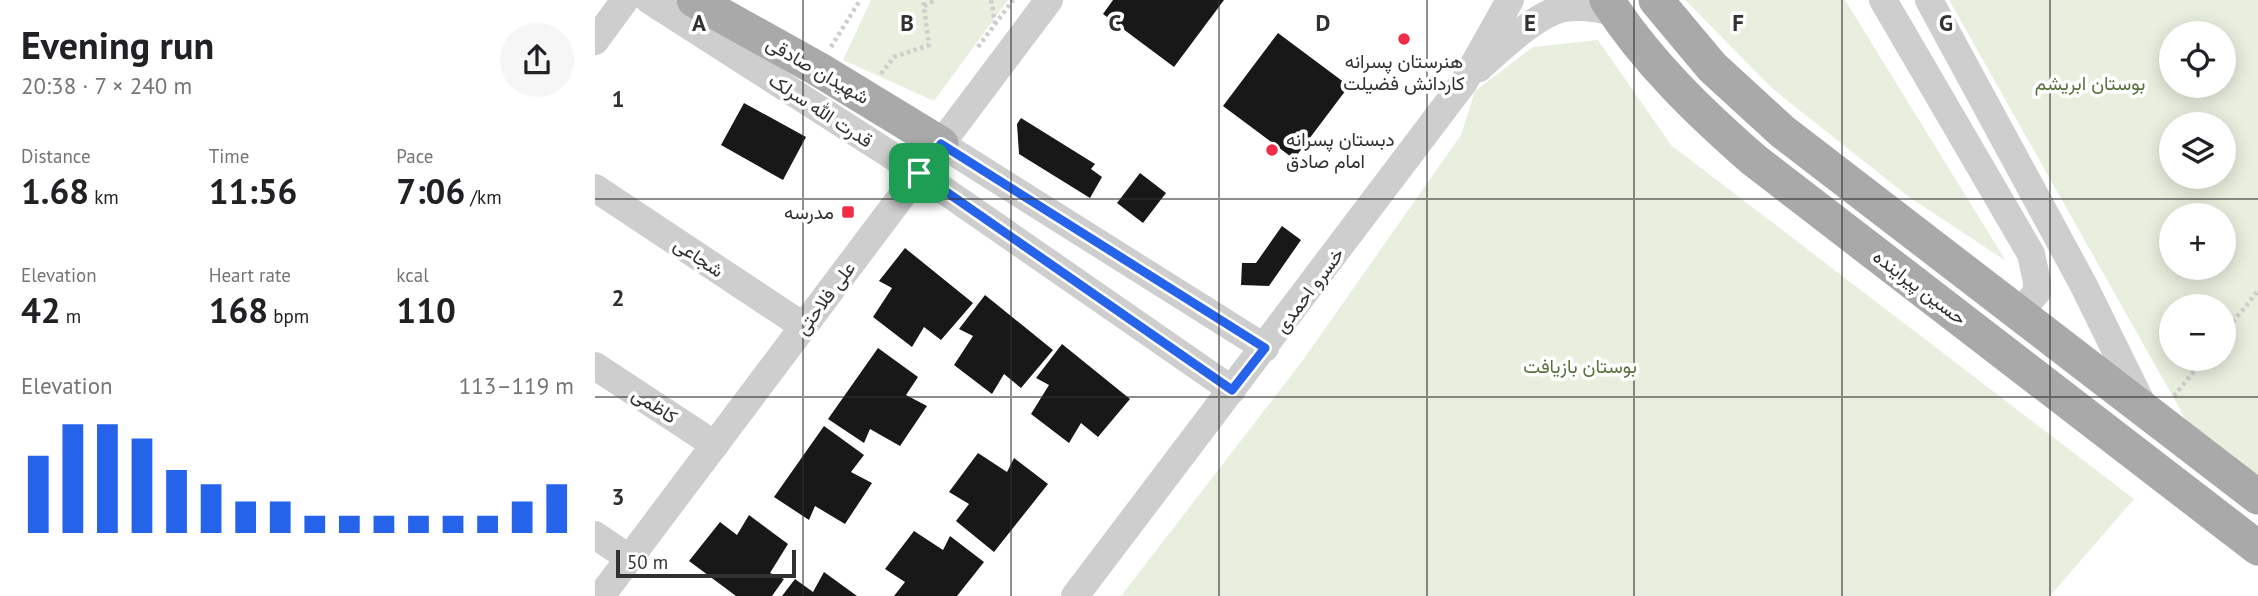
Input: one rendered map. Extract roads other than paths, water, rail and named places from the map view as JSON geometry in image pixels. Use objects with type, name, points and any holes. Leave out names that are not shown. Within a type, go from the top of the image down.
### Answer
[{"type":"main road","name":"شهیدان صادقی","points":[[694,0],[818,69],[941,144]]},
{"type":"main road","name":"حسین پیراینده","points":[[1656,0],[1712,67],[1783,132],[2006,304],[2159,402],[2258,497]]},
{"type":"main road","name":"حسین پیراینده","points":[[1611,6],[1681,93],[1716,128],[1754,160],[2258,548]]},
{"type":"street","points":[[595,41],[625,0]]},
{"type":"street","name":"قدرت الله سرلک","points":[[649,0],[919,173],[1232,390]]},
{"type":"street","name":"علی فلاحتی","points":[[601,596],[1049,0]]},
{"type":"street","points":[[1464,82],[1510,0]]},
{"type":"street","points":[[1883,0],[2031,254],[2037,292],[2025,306],[2006,304]]},
{"type":"street","points":[[1929,0],[2083,284],[2159,402]]},
{"type":"street","points":[[1464,82],[1496,53],[1546,15],[1564,8],[1611,6]]},
{"type":"street","name":"خسرو احمدی","points":[[1075,596],[1464,82]]},
{"type":"street","points":[[941,144],[1265,348]]},
{"type":"street","name":"شجاعی","points":[[595,188],[803,326]]},
{"type":"street","name":"کاظمی","points":[[595,366],[715,444]]},
{"type":"street","points":[[595,535],[629,558]]},
{"type":"place","name":"هنرستان پسرانه کاردانش فضیلت","points":[[1404,39]]},
{"type":"place","name":"دبستان پسرانه امام صادق","points":[[1272,150]]},
{"type":"place","name":"مدرسه","points":[[848,212]]},
{"type":"park label","name":"بوستان ابریشم","points":[[2090,83]]},
{"type":"park label","name":"بوستان بازیافت","points":[[1580,366]]}]
